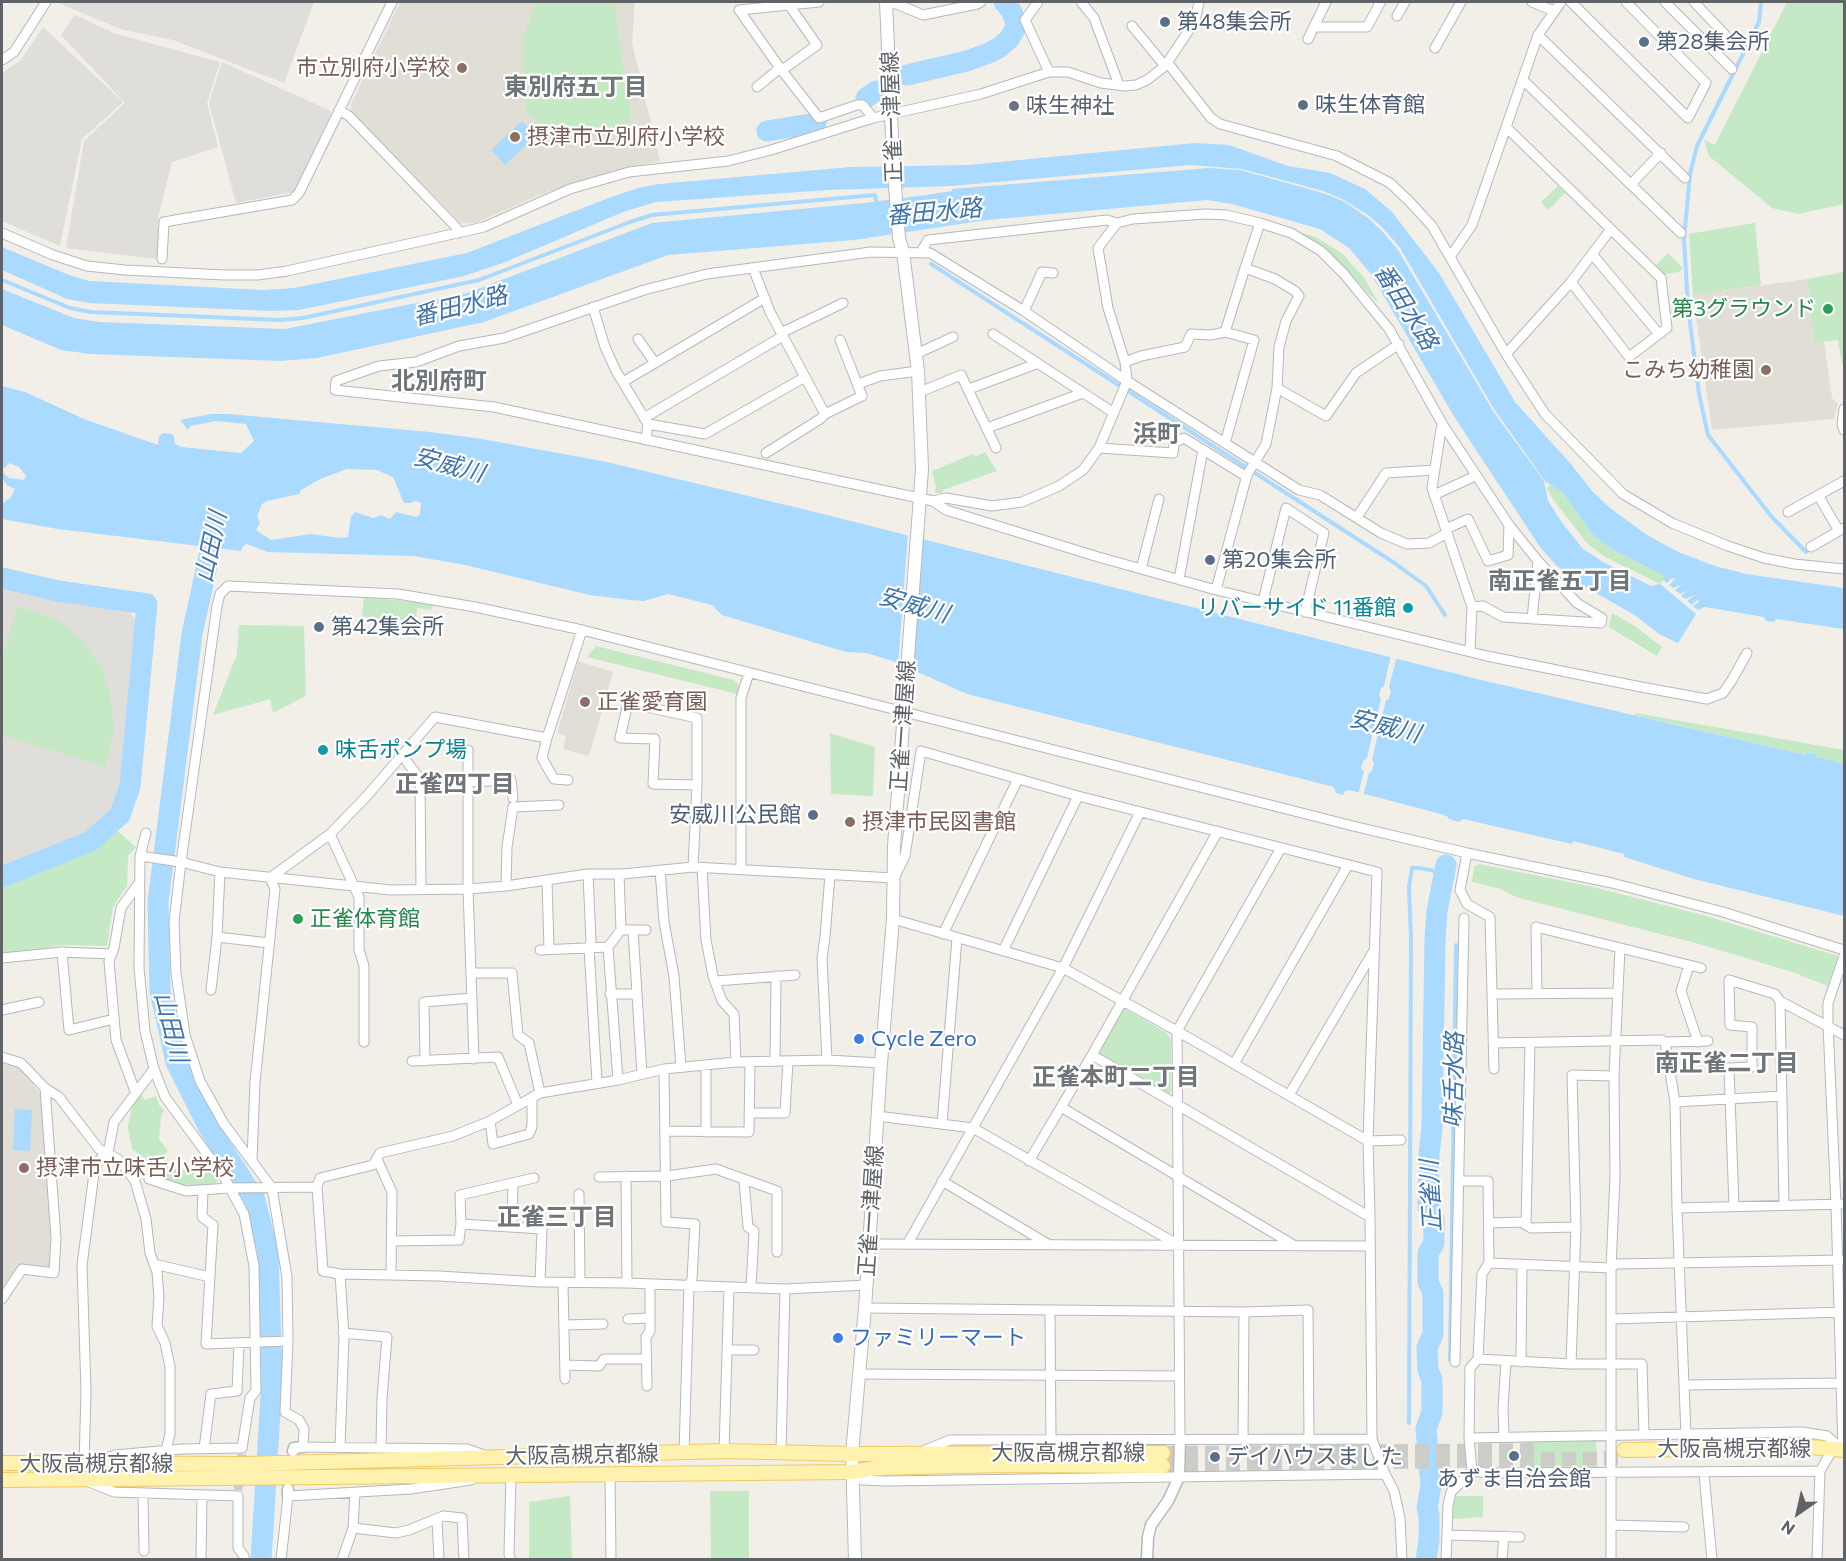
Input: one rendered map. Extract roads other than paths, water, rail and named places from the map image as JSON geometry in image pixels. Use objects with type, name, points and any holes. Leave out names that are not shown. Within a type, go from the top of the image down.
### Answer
[{"type":"main road","name":"正雀一津屋線","points":[[855,1560],[852,1454],[867,1285],[893,919],[894,846],[922,469],[920,392],[903,252],[899,238],[893,160],[887,3]]},
{"type":"main road","name":"大阪高槻京都線","points":[[2,1480],[290,1470],[490,1457],[724,1451],[919,1453],[1163,1460],[876,1468],[852,1472],[610,1473],[511,1476],[290,1470]]},
{"type":"main road","name":"大阪高槻京都線","points":[[1624,1454],[1810,1456],[1840,1452]]},
{"type":"main road","name":"大阪高槻京都線","points":[[2,1463],[241,1471]]},
{"type":"street","points":[[2,60],[14,52],[46,2]]},
{"type":"street","points":[[162,259],[164,222],[292,200],[299,193],[392,2]]},
{"type":"street","points":[[819,2],[740,10],[780,68],[819,118],[857,105],[863,105],[873,118]]},
{"type":"street","points":[[887,3],[897,4],[923,15],[981,2]]},
{"type":"street","points":[[1038,2],[1025,20],[1049,72]]},
{"type":"street","points":[[1081,2],[1094,18],[1119,85]]},
{"type":"street","points":[[2,233],[52,255],[87,266],[224,275],[258,275],[287,271],[484,227],[570,189],[629,172],[728,161],[873,118],[981,94],[1049,72],[1068,72],[1101,83],[1131,86],[1142,83],[1166,64],[1195,21],[1199,2]]},
{"type":"street","points":[[1308,39],[1326,2]]},
{"type":"street","points":[[1314,27],[1367,27],[1380,3],[1378,2]]},
{"type":"street","points":[[1397,16],[1405,2]]},
{"type":"street","points":[[1435,48],[1461,2]]},
{"type":"street","points":[[1532,2],[1554,11]]},
{"type":"street","points":[[1450,257],[1472,225],[1538,35],[1561,2]]},
{"type":"street","points":[[1571,2],[1688,118],[1706,83],[1626,2]]},
{"type":"street","points":[[1665,2],[1732,69]]},
{"type":"street","points":[[1694,2],[1731,40]]},
{"type":"street","points":[[757,87],[780,68],[786,68],[817,45],[789,5]]},
{"type":"street","points":[[1132,26],[1211,118],[1220,124],[1338,156],[1390,183],[1432,226],[1506,354],[1545,414],[1623,495],[1672,523],[1728,546],[1764,558],[1845,570]]},
{"type":"street","points":[[1538,35],[1685,178]]},
{"type":"street","points":[[1523,80],[1681,233]]},
{"type":"street","points":[[339,110],[349,116],[456,227],[459,233]]},
{"type":"street","points":[[1506,127],[1661,278],[1667,328],[1629,357],[1571,282]]},
{"type":"street","points":[[1631,184],[1661,153]]},
{"type":"street","points":[[921,252],[928,240],[1107,220],[1117,223],[1133,219],[1206,214],[1226,215],[1260,223],[1291,233],[1321,251],[1344,274],[1389,328],[1443,425],[1509,525],[1577,603],[1602,618],[1601,623],[1532,619],[1503,616],[1483,606],[1472,607]]},
{"type":"street","points":[[1117,223],[1098,248],[1108,308],[1125,362],[1126,386],[1099,448],[1083,470],[1059,486],[1022,502],[992,506],[946,498],[919,503],[494,407],[334,390],[336,381],[379,366],[416,362],[459,346],[504,338],[644,290],[707,274],[871,252],[921,252],[930,253],[1024,311],[1126,386],[1225,443],[1250,470]]},
{"type":"street","points":[[1225,332],[1260,223]]},
{"type":"street","points":[[1506,354],[1571,282],[1611,229]]},
{"type":"street","points":[[1593,254],[1659,334]]},
{"type":"street","points":[[753,268],[782,335],[825,414]]},
{"type":"street","points":[[1216,590],[1250,470],[1266,444],[1277,388],[1281,338],[1289,312],[1299,296],[1275,279],[1245,268]]},
{"type":"street","points":[[1024,311],[1042,272],[1053,273]]},
{"type":"street","points":[[623,382],[765,298]]},
{"type":"street","points":[[646,421],[782,335],[843,303]]},
{"type":"street","points":[[593,307],[605,347],[646,421],[646,440]]},
{"type":"street","points":[[1125,362],[1141,356],[1185,347],[1191,333],[1211,335],[1225,332],[1254,340],[1225,443]]},
{"type":"street","points":[[993,334],[1114,413]]},
{"type":"street","points":[[916,354],[953,337]]},
{"type":"street","points":[[638,339],[655,363]]},
{"type":"street","points":[[766,453],[825,414],[862,396],[840,340]]},
{"type":"street","points":[[1277,388],[1326,416],[1356,373],[1399,344]]},
{"type":"street","points":[[969,389],[1036,364]]},
{"type":"street","points":[[858,384],[880,376],[918,371]]},
{"type":"street","points":[[920,392],[961,375],[996,448]]},
{"type":"street","points":[[646,421],[705,434],[805,377]]},
{"type":"street","points":[[987,429],[1083,393]]},
{"type":"street","points":[[1845,409],[1842,425],[1845,430]]},
{"type":"street","points":[[1443,425],[1432,488],[1472,607],[1470,651]]},
{"type":"street","points":[[1099,448],[1173,453],[1174,443],[1184,438],[1203,450],[1250,470],[1299,490],[1320,495],[1381,533],[1407,544],[1429,543],[1468,519],[1488,561],[1508,555],[1509,525]]},
{"type":"street","points":[[1179,579],[1203,450]]},
{"type":"street","points":[[1357,517],[1386,473],[1435,470]]},
{"type":"street","points":[[1434,495],[1471,478]]},
{"type":"street","points":[[1788,512],[1845,481]]},
{"type":"street","points":[[1811,547],[1842,530],[1818,495]]},
{"type":"street","points":[[1142,569],[1159,499]]},
{"type":"street","points":[[933,501],[946,510],[1216,590],[1470,651],[1641,687],[1707,699],[1723,693],[1747,654]]},
{"type":"street","points":[[1263,601],[1286,508],[1324,533],[1305,612]]},
{"type":"street","points":[[1532,619],[1538,561]]},
{"type":"street","points":[[282,1560],[290,1470],[304,1430],[299,1420],[285,1412],[288,1341],[287,1277],[272,1188],[224,1124],[200,1081],[185,1035],[176,973],[174,922],[181,862],[217,606],[220,594],[228,586],[398,594],[475,607],[582,630],[1353,826],[1467,853],[1612,883],[1722,912],[1845,950]]},
{"type":"street","points":[[568,780],[554,779],[542,758],[582,630]]},
{"type":"street","points":[[741,869],[741,698],[749,673]]},
{"type":"street","points":[[698,785],[653,784],[655,739],[620,738],[628,703],[697,718],[698,785],[698,868],[706,940],[713,976],[722,1001],[734,1014],[736,1062]]},
{"type":"street","points":[[270,878],[330,834],[365,798],[435,717],[547,738]]},
{"type":"street","points":[[468,750],[468,889],[474,1059]]},
{"type":"street","points":[[140,856],[181,862],[220,872],[270,878],[355,887],[421,889],[468,889],[547,881],[588,874],[698,868],[894,878],[905,856],[921,751],[1078,796],[1377,872],[1368,1141],[1372,1438],[1384,1474],[1394,1491],[1397,1502],[1402,1560]]},
{"type":"street","points":[[407,762],[420,779],[421,889]]},
{"type":"street","points":[[943,934],[1018,779]]},
{"type":"street","points":[[468,782],[511,780],[513,798]]},
{"type":"street","points":[[1003,951],[1078,796]]},
{"type":"street","points":[[506,886],[507,847],[513,807],[559,805]]},
{"type":"street","points":[[908,1243],[1063,968],[1140,812]]},
{"type":"street","points":[[1029,1161],[1092,1055],[1218,831]]},
{"type":"street","points":[[146,833],[140,856],[139,968],[146,1031],[154,1069],[165,1097],[224,1177],[244,1214],[254,1266],[256,1391],[250,1398],[241,1471],[238,1548],[244,1560]]},
{"type":"street","points":[[330,834],[359,897],[359,950],[364,966],[364,1041]]},
{"type":"street","points":[[1147,1560],[1151,1525],[1168,1501],[1179,1477],[1177,1031],[1281,848]]},
{"type":"street","points":[[1467,853],[1460,890],[1467,904],[1490,917],[1494,1069]]},
{"type":"street","points":[[1234,1064],[1348,864]]},
{"type":"street","points":[[660,870],[664,922],[674,976],[681,1067]]},
{"type":"street","points":[[211,990],[217,937],[220,872]]},
{"type":"street","points":[[588,874],[591,941],[589,948],[597,1083]]},
{"type":"street","points":[[618,1080],[608,947],[621,930],[619,874]]},
{"type":"street","points":[[826,1060],[822,958],[830,875]]},
{"type":"street","points":[[252,1161],[255,1082],[275,889],[270,878]]},
{"type":"street","points":[[547,881],[544,950],[608,947]]},
{"type":"street","points":[[135,1091],[116,1040],[109,961],[121,908],[140,882]]},
{"type":"street","points":[[1455,1362],[1464,918]]},
{"type":"street","points":[[893,919],[1063,968],[1368,1141],[1401,1140]]},
{"type":"street","points":[[1537,993],[1536,927],[1701,968]]},
{"type":"street","points":[[621,930],[646,930]]},
{"type":"street","points":[[633,930],[642,1074]]},
{"type":"street","points":[[217,937],[269,943]]},
{"type":"street","points":[[942,1124],[957,938]]},
{"type":"street","points":[[1611,1560],[1611,1269],[1615,1176],[1614,1076],[1620,948]]},
{"type":"street","points":[[1289,1095],[1373,950]]},
{"type":"street","points":[[2,958],[62,952],[111,954]]},
{"type":"street","points":[[62,952],[69,1030],[114,1019]]},
{"type":"street","points":[[1472,1471],[1488,1473],[1704,1473],[1820,1471],[1840,1452],[1842,1362],[1840,1204],[1828,1003],[1845,956]]},
{"type":"street","points":[[1689,965],[1677,988],[1681,991],[1698,1042]]},
{"type":"street","points":[[471,973],[512,973],[518,1035],[529,1043],[536,1095],[529,1134],[493,1144],[490,1121]]},
{"type":"street","points":[[716,981],[795,975]]},
{"type":"street","points":[[775,1061],[776,976]]},
{"type":"street","points":[[1734,1207],[1729,1068],[1752,1067],[1752,1027],[1730,1025],[1729,980],[1775,994],[1780,1000],[1845,1035]]},
{"type":"street","points":[[610,994],[637,993]]},
{"type":"street","points":[[1493,994],[1618,993]]},
{"type":"street","points":[[425,1061],[424,1002],[472,998]]},
{"type":"street","points":[[1780,1000],[1784,1205]]},
{"type":"street","points":[[2,1010],[39,1002]]},
{"type":"street","points":[[1493,1043],[1708,1041]]},
{"type":"street","points":[[1665,1042],[1675,1102],[1686,1435]]},
{"type":"street","points":[[1526,1225],[1530,1043]]},
{"type":"street","points":[[1092,1055],[1178,1103],[1370,1217]]},
{"type":"street","points":[[2,1057],[21,1063],[45,1088],[59,1097],[99,1149],[118,1159],[135,1181],[146,1219],[150,1253],[157,1272],[159,1297],[157,1326],[165,1343],[170,1366],[170,1434],[166,1450]]},
{"type":"street","points":[[412,1061],[498,1058],[518,1105]]},
{"type":"street","points":[[867,1285],[785,1289],[729,1288],[627,1282],[563,1283],[340,1274],[323,1271],[317,1187],[320,1178],[373,1165],[380,1154],[453,1136],[490,1121],[536,1095],[681,1067],[775,1061],[826,1060],[881,1063]]},
{"type":"street","points":[[749,1113],[785,1113],[788,1061]]},
{"type":"street","points":[[666,1131],[748,1132],[750,1062]]},
{"type":"street","points":[[706,1065],[706,1132]]},
{"type":"street","points":[[154,1069],[135,1091],[114,1122],[109,1148],[95,1166],[82,1265],[86,1391],[84,1465],[115,1455],[204,1449],[241,1471]]},
{"type":"street","points":[[664,1069],[666,1222],[695,1224],[692,1279],[689,1285],[684,1453]]},
{"type":"street","points":[[1571,1364],[1576,1227],[1572,1075],[1614,1076]]},
{"type":"street","points":[[2,1299],[22,1269],[54,1273],[56,1238],[45,1088]]},
{"type":"street","points":[[1675,1102],[1782,1096]]},
{"type":"street","points":[[1061,1107],[1294,1245]]},
{"type":"street","points":[[878,1116],[973,1128],[1179,1245]]},
{"type":"street","points":[[377,1160],[392,1192],[391,1275]]},
{"type":"street","points":[[599,1177],[667,1176],[717,1169],[777,1191],[777,1251]]},
{"type":"street","points":[[626,1176],[627,1282]]},
{"type":"street","points":[[392,1241],[459,1240],[460,1195],[534,1178]]},
{"type":"street","points":[[149,1179],[186,1191],[317,1187]]},
{"type":"street","points":[[744,1180],[748,1227],[754,1231],[751,1288]]},
{"type":"street","points":[[942,1181],[1050,1245]]},
{"type":"street","points":[[1446,1560],[1448,1505],[1452,1492],[1472,1471],[1469,1438],[1470,1368],[1478,1359],[1482,1274],[1489,1263],[1488,1181],[1459,1181]]},
{"type":"street","points":[[512,1227],[513,1183]]},
{"type":"street","points":[[203,1190],[202,1217],[213,1225],[206,1344],[288,1341]]},
{"type":"street","points":[[579,1194],[580,1281]]},
{"type":"street","points":[[1677,1208],[1840,1204]]},
{"type":"street","points":[[1489,1223],[1521,1222],[1531,1228],[1576,1227]]},
{"type":"street","points":[[461,1224],[542,1229],[540,1282]]},
{"type":"street","points":[[869,1244],[1370,1246]]},
{"type":"street","points":[[1489,1263],[1611,1269],[1616,1264],[1840,1260]]},
{"type":"street","points":[[154,1264],[210,1277]]},
{"type":"street","points":[[1521,1362],[1522,1265]]},
{"type":"street","points":[[340,1274],[344,1333],[340,1447]]},
{"type":"street","points":[[563,1283],[565,1379]]},
{"type":"street","points":[[647,1386],[646,1336],[650,1331],[650,1284]]},
{"type":"street","points":[[724,1451],[729,1288]]},
{"type":"street","points":[[781,1452],[785,1289]]},
{"type":"street","points":[[865,1308],[1244,1312],[1308,1310],[1309,1439]]},
{"type":"street","points":[[1050,1311],[1051,1440]]},
{"type":"street","points":[[1243,1439],[1244,1312]]},
{"type":"street","points":[[1611,1319],[1841,1313]]},
{"type":"street","points":[[628,1319],[649,1318]]},
{"type":"street","points":[[564,1325],[603,1324]]},
{"type":"street","points":[[344,1333],[387,1337],[381,1447]]},
{"type":"street","points":[[204,1449],[211,1394],[237,1391],[239,1342]]},
{"type":"street","points":[[726,1350],[754,1350]]},
{"type":"street","points":[[565,1365],[599,1366],[604,1359],[646,1359]]},
{"type":"street","points":[[1478,1359],[1571,1364],[1642,1364],[1644,1435]]},
{"type":"street","points":[[1504,1437],[1506,1361]]},
{"type":"street","points":[[860,1374],[1179,1376]]},
{"type":"street","points":[[1685,1385],[1840,1383]]},
{"type":"street","points":[[1469,1438],[1816,1433],[1827,1436],[1840,1452]]},
{"type":"street","points":[[919,1453],[950,1440],[1372,1438]]},
{"type":"street","points":[[290,1470],[340,1447],[467,1449],[490,1457]]},
{"type":"street","points":[[290,1470],[355,1493],[439,1486],[490,1476]]},
{"type":"street","points":[[82,1479],[114,1492],[202,1495],[241,1471]]},
{"type":"street","points":[[1817,1560],[1820,1471]]},
{"type":"street","points":[[852,1472],[862,1480],[886,1481],[1384,1474]]},
{"type":"street","points":[[610,1473],[610,1560]]},
{"type":"street","points":[[1704,1473],[1712,1560]]},
{"type":"street","points":[[511,1476],[509,1554],[511,1560]]},
{"type":"street","points":[[142,1493],[144,1551]]},
{"type":"street","points":[[342,1560],[353,1528],[355,1493]]},
{"type":"street","points":[[201,1560],[202,1495]]},
{"type":"street","points":[[353,1528],[396,1533],[443,1516],[462,1518],[464,1560]]},
{"type":"street","points":[[436,1519],[439,1560]]},
{"type":"street","points":[[1612,1525],[1671,1532],[1684,1527]]},
{"type":"street","points":[[1447,1535],[1520,1537]]},
{"type":"street","points":[[1502,1560],[1504,1536]]},
{"type":"water","points":[[522,121],[536,135],[505,165],[491,150]]},
{"type":"water","points":[[1195,143],[1229,145],[1288,166],[1330,173],[1365,189],[1392,212],[1439,273],[1515,402],[1593,492],[1610,508],[1647,535],[1678,552],[1715,566],[1746,574],[1844,588],[1844,629],[1776,619],[1774,622],[1766,621],[1764,617],[1705,607],[1698,610],[1693,606],[1700,601],[1697,600],[1692,605],[1687,601],[1695,595],[1685,599],[1681,596],[1688,590],[1680,594],[1675,590],[1683,584],[1673,588],[1669,585],[1676,578],[1667,583],[1663,580],[1665,576],[1610,548],[1593,535],[1563,493],[1545,481],[1494,409],[1400,248],[1384,229],[1368,215],[1344,200],[1323,191],[1242,169],[1190,165],[951,186],[828,190],[656,202],[623,212],[503,263],[464,276],[299,310],[270,311],[90,303],[67,299],[2,270],[2,247],[89,281],[263,290],[294,288],[467,253],[606,199],[638,188],[659,184],[851,167],[968,165]]},
{"type":"water","name":"番田水路","points":[[1209,168],[1240,170],[1323,193],[1345,202],[1383,232],[1398,250],[1493,411],[1544,481],[1548,501],[1583,549],[1603,562],[1651,586],[1660,584],[1696,614],[1678,643],[1659,634],[1636,616],[1577,582],[1556,565],[1540,547],[1455,418],[1371,274],[1349,248],[1320,229],[1232,204],[1207,200],[987,220],[854,240],[668,255],[484,322],[317,358],[281,361],[91,354],[61,350],[2,325],[2,289],[74,318],[99,322],[285,329],[467,293],[652,223],[864,203],[952,191],[952,189]]},
{"type":"water","name":"安威川","points":[[2,386],[25,392],[84,419],[158,445],[159,437],[163,433],[172,434],[175,444],[181,447],[241,453],[254,441],[246,424],[216,421],[190,426],[188,430],[180,420],[211,414],[430,432],[482,439],[607,462],[815,512],[1477,679],[1806,755],[1807,752],[1816,754],[1816,757],[1844,764],[1844,916],[1694,879],[1624,857],[1624,854],[1573,841],[1572,844],[1463,819],[1459,822],[1441,814],[1349,790],[1343,795],[1336,793],[1334,787],[967,694],[893,661],[866,653],[846,652],[722,615],[712,605],[668,594],[644,601],[630,600],[590,595],[465,565],[414,556],[267,552],[247,544],[241,551],[58,529],[2,519],[2,504],[11,497],[15,489],[7,485],[2,478],[2,472],[9,478],[24,480],[26,476],[19,467],[9,463],[2,468]],"holes":[[[347,469],[377,470],[393,477],[404,503],[416,501],[421,503],[420,514],[417,517],[396,512],[390,519],[381,515],[373,518],[355,512],[351,517],[348,537],[341,538],[311,534],[271,540],[256,530],[260,523],[257,516],[262,504],[267,501],[299,494],[301,490],[320,479]]]},
{"type":"water","points":[[15,1109],[32,1110],[30,1151],[13,1150]]},
{"type":"waterway","points":[[907,75],[967,61],[1000,47],[1009,39],[1017,26],[1012,12],[1004,2]]},
{"type":"waterway","points":[[1761,2],[1759,22],[1697,146],[1690,174],[1684,239],[1688,307],[1699,394],[1708,435],[1771,516],[1806,552]]},
{"type":"waterway","points":[[866,98],[876,91]]},
{"type":"waterway","points":[[767,131],[816,123]]},
{"type":"waterway","name":"番田水路","points":[[2,280],[70,308],[91,312],[280,320],[303,318],[479,280],[652,215],[875,195],[877,207]]},
{"type":"waterway","points":[[931,264],[1393,562],[1426,586],[1445,615]]},
{"type":"waterway","name":"山田川","points":[[217,520],[192,634],[158,902],[160,991],[176,1062],[209,1128],[255,1200],[268,1252],[272,1379],[261,1560]]},
{"type":"waterway","points":[[2,578],[58,591],[147,604],[130,786],[120,815],[91,841],[2,877]]},
{"type":"waterway","name":"正雀川","points":[[1426,1560],[1429,1540],[1427,1507],[1431,1486],[1426,1429],[1432,1412],[1432,1380],[1428,1370],[1427,1348],[1433,1334],[1433,1293],[1428,1282],[1428,1253],[1434,1243],[1434,1219],[1428,1207],[1432,1127],[1435,939],[1437,911],[1446,865]]},
{"type":"waterway","points":[[1409,1423],[1411,938],[1409,887],[1412,868],[1444,873]]},
{"type":"waterway","name":"味舌水路","points":[[1450,1360],[1456,945]]},
{"type":"tunnel","points":[[1163,1453],[1536,1450]]},
{"type":"tunnel","points":[[238,1490],[242,1453]]},
{"type":"tunnel","points":[[1163,1466],[1624,1458]]},
{"type":"place","name":"第48集会所","points":[[1165,22]]},
{"type":"place","name":"第28集会所","points":[[1644,42]]},
{"type":"place","name":"市立別府小学校","points":[[462,68]]},
{"type":"place","name":"味生体育館","points":[[1303,105]]},
{"type":"place","name":"味生神社","points":[[1014,106]]},
{"type":"place","name":"摂津市立別府小学校","points":[[515,137]]},
{"type":"place","name":"第3グラウンド","points":[[1828,309]]},
{"type":"place","name":"こみち幼稚園","points":[[1766,370]]},
{"type":"place","name":"第20集会所","points":[[1210,560]]},
{"type":"place","name":"リバーサイド 11番館","points":[[1408,608]]},
{"type":"place","name":"第42集会所","points":[[319,627]]},
{"type":"place","name":"正雀愛育園","points":[[585,702]]},
{"type":"place","name":"味舌ポンプ場","points":[[323,750]]},
{"type":"place","name":"安威川公民館","points":[[813,815]]},
{"type":"place","name":"摂津市民図書館","points":[[850,822]]},
{"type":"place","name":"正雀体育館","points":[[298,919]]},
{"type":"place","name":"Cycle Zero","points":[[859,1039]]},
{"type":"place","name":"摂津市立味舌小学校","points":[[24,1168]]},
{"type":"place","name":"ファミリーマート","points":[[838,1338]]},
{"type":"place","name":"あずま自治会館","points":[[1514,1456]]},
{"type":"place","name":"デイハウスました","points":[[1215,1457]]},
{"type":"district","name":"東別府五丁目","points":[[576,87]]},
{"type":"district","name":"北別府町","points":[[439,381]]},
{"type":"district","name":"浜町","points":[[1157,434]]},
{"type":"district","name":"南正雀五丁目","points":[[1560,581]]},
{"type":"district","name":"正雀四丁目","points":[[455,784]]},
{"type":"district","name":"南正雀二丁目","points":[[1727,1063]]},
{"type":"district","name":"正雀本町二丁目","points":[[1116,1077]]},
{"type":"district","name":"正雀三丁目","points":[[557,1217]]}]
